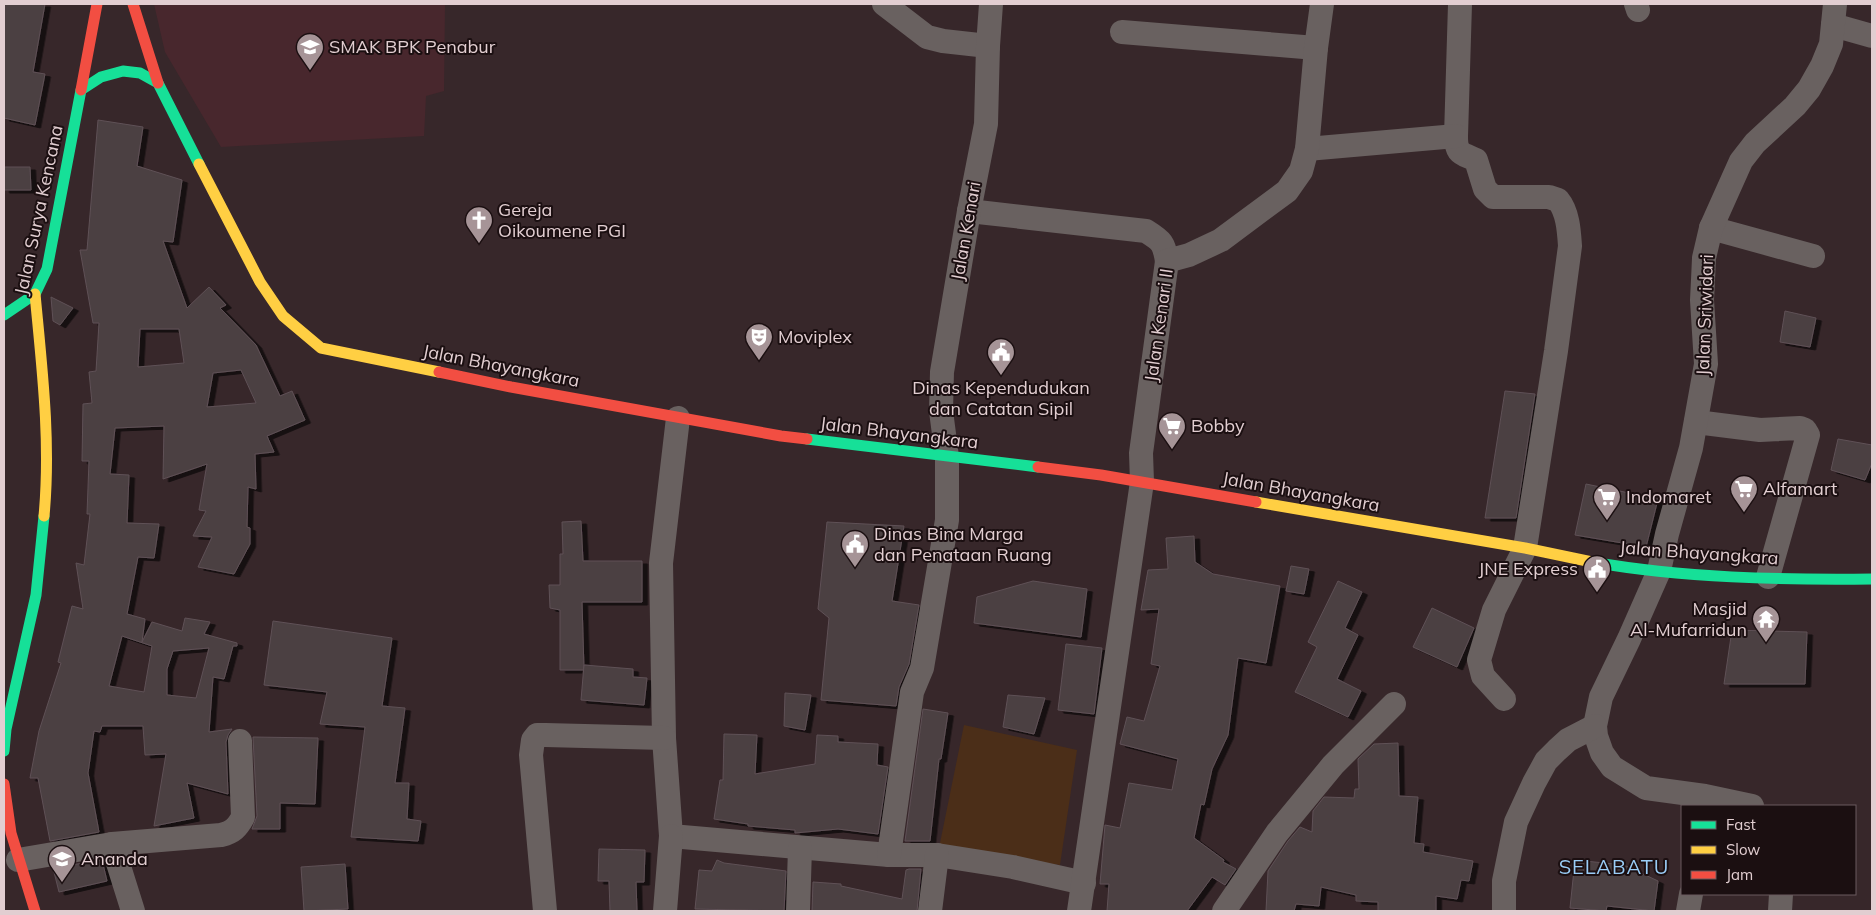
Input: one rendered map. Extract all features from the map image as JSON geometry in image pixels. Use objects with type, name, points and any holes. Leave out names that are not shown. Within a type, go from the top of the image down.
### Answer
[{"type":"main road","name":"Jalan Surya Kencana","points":[[4,751],[6,729],[36,595],[46,493],[47,422],[36,294],[47,269],[55,233],[96,4]]},
{"type":"main road","points":[[133,4],[158,83]]},
{"type":"main road","points":[[81,90],[99,77],[121,71],[140,73],[158,83]]},
{"type":"main road","name":"Jalan Bhayangkara","points":[[158,83],[260,282],[283,316],[321,348],[511,387],[782,436],[1100,474],[1525,548],[1592,562],[1659,571],[1768,577],[1872,579]]},
{"type":"main road","points":[[4,315],[12,312],[36,294]]},
{"type":"main road","points":[[4,784],[5,800],[18,860],[35,911]]},
{"type":"street","points":[[884,4],[927,37],[988,46]]},
{"type":"street","name":"Jalan Kenari","points":[[889,855],[912,692],[922,668],[947,520],[946,457],[941,411],[942,372],[969,211],[986,124],[991,4]]},
{"type":"street","name":"Jalan Kenari II","points":[[1079,911],[1142,482],[1142,453],[1167,261],[1189,255],[1221,240],[1287,191],[1301,172],[1307,149],[1322,4]]},
{"type":"street","points":[[1460,4],[1456,145],[1461,154],[1474,158],[1478,163],[1486,189],[1490,195],[1502,198],[1555,198],[1561,204],[1569,229],[1570,246],[1567,279],[1525,548],[1494,610],[1479,660],[1483,676],[1504,699]]},
{"type":"street","points":[[1834,15],[1872,36]]},
{"type":"street","name":"Jalan Sriwidari","points":[[1595,726],[1600,697],[1629,640],[1659,571],[1667,534],[1691,448],[1706,364],[1702,300],[1704,258],[1711,228],[1741,161],[1755,142],[1795,106],[1810,89],[1831,44],[1834,15]]},
{"type":"street","points":[[1122,32],[1316,48]]},
{"type":"street","points":[[1307,149],[1456,136]]},
{"type":"street","points":[[969,211],[1146,231],[1160,239],[1165,246],[1167,261]]},
{"type":"street","points":[[1711,228],[1813,256]]},
{"type":"street","points":[[665,911],[671,836],[664,738],[661,563],[678,418]]},
{"type":"street","points":[[1696,422],[1760,430],[1800,428],[1805,430],[1808,435],[1768,577]]},
{"type":"street","points":[[1224,911],[1278,833],[1334,765],[1394,704]]},
{"type":"street","points":[[1504,911],[1504,881],[1516,822],[1534,783],[1546,760],[1568,740],[1595,726],[1596,736],[1602,753],[1612,768],[1646,788],[1705,801],[1743,805]]},
{"type":"street","points":[[545,911],[531,755],[533,740],[537,736],[545,735],[664,738]]},
{"type":"street","points":[[18,860],[112,844],[221,835],[231,832],[238,826],[242,817],[240,741]]},
{"type":"street","points":[[671,836],[889,855],[938,856],[1013,867],[1084,883]]},
{"type":"street","points":[[112,844],[133,911]]},
{"type":"street","points":[[798,911],[800,848]]},
{"type":"street","points":[[930,911],[938,856]]},
{"type":"street","points":[[1688,911],[1691,895]]},
{"type":"street","points":[[1780,911],[1781,895]]},
{"type":"shaded area","name":"SMAK BPK Penabur","points":[[154,4],[445,4],[444,91],[426,96],[424,136],[221,147],[165,52]]},
{"type":"shaded area","points":[[964,725],[1077,750],[1060,865],[939,848]]},
{"type":"building","points":[[4,4],[45,4],[33,72],[45,74],[35,125],[4,118]]},
{"type":"building","points":[[98,120],[143,127],[137,166],[182,180],[173,242],[163,241],[187,308],[209,287],[226,305],[220,308],[256,345],[280,396],[292,391],[305,420],[267,436],[274,452],[255,454],[256,489],[248,487],[247,527],[250,528],[250,544],[234,574],[198,567],[212,537],[193,536],[206,511],[199,510],[207,464],[163,479],[164,426],[115,428],[110,474],[129,475],[127,523],[159,524],[154,558],[138,557],[127,614],[145,619],[142,642],[152,622],[182,631],[185,618],[210,622],[204,634],[237,643],[237,646],[233,646],[224,679],[213,677],[209,732],[232,729],[226,742],[228,794],[187,783],[194,818],[154,826],[166,754],[145,755],[143,726],[102,726],[100,732],[94,731],[88,773],[99,832],[50,841],[38,778],[30,778],[39,731],[61,663],[58,662],[72,606],[83,609],[76,563],[84,565],[90,514],[87,514],[89,461],[82,461],[83,404],[92,403],[89,372],[96,371],[99,323],[93,323],[80,250],[87,250]],"holes":[[[140,329],[179,329],[184,363],[138,367]],[[241,370],[256,403],[207,407],[213,373]],[[122,636],[152,646],[144,692],[109,686]],[[209,648],[196,698],[167,695],[167,669],[173,651]]]},
{"type":"building","points":[[4,167],[30,167],[31,190],[4,190]]},
{"type":"building","points":[[51,297],[73,308],[60,325],[53,321]]},
{"type":"building","points":[[1785,311],[1816,318],[1810,347],[1780,342]]},
{"type":"building","points":[[1505,391],[1535,394],[1516,518],[1485,518]]},
{"type":"building","points":[[1838,439],[1872,445],[1872,463],[1865,480],[1831,470]]},
{"type":"building","points":[[1586,484],[1658,499],[1646,547],[1575,535]]},
{"type":"building","points":[[581,521],[583,561],[642,561],[642,602],[582,602],[584,670],[560,670],[560,610],[550,608],[549,585],[560,585],[560,554],[563,554],[562,522]]},
{"type":"building","points":[[827,522],[904,526],[892,601],[919,605],[909,664],[899,687],[896,706],[821,700],[829,618],[818,609]]},
{"type":"building","points":[[1194,536],[1195,562],[1213,574],[1280,586],[1266,663],[1238,658],[1228,735],[1212,769],[1204,805],[1201,804],[1194,838],[1224,860],[1223,862],[1236,869],[1225,885],[1212,877],[1187,911],[1107,911],[1109,884],[1100,884],[1105,825],[1120,828],[1129,783],[1172,790],[1178,759],[1120,744],[1127,717],[1144,721],[1160,666],[1151,664],[1159,609],[1141,610],[1148,570],[1168,569],[1166,538]]},
{"type":"building","points":[[1291,566],[1309,569],[1304,594],[1286,591]]},
{"type":"building","points":[[1033,581],[1087,589],[1081,637],[974,623],[977,597]]},
{"type":"building","points":[[1338,581],[1362,592],[1345,628],[1358,635],[1337,679],[1361,691],[1348,717],[1295,692],[1317,647],[1308,642]]},
{"type":"building","points":[[1432,608],[1474,628],[1457,667],[1413,647]]},
{"type":"building","points":[[273,621],[392,638],[382,706],[405,708],[395,783],[409,783],[407,819],[421,821],[418,841],[351,837],[365,727],[320,724],[327,692],[264,685]]},
{"type":"building","points":[[1732,630],[1807,632],[1805,684],[1724,684]]},
{"type":"building","points":[[1066,644],[1102,648],[1094,714],[1058,710]]},
{"type":"building","points":[[584,665],[633,669],[633,677],[647,678],[644,705],[581,700]]},
{"type":"building","points":[[785,693],[811,695],[805,730],[784,726]]},
{"type":"building","points":[[1008,695],[1045,698],[1034,734],[1003,727]]},
{"type":"building","points":[[923,709],[948,713],[941,759],[939,759],[930,841],[905,841]]},
{"type":"building","points":[[724,734],[757,735],[755,774],[815,764],[817,735],[838,736],[838,742],[878,744],[877,765],[888,767],[878,834],[838,829],[795,833],[795,830],[748,826],[748,824],[714,819],[720,780],[723,780]]},
{"type":"building","points":[[253,737],[318,738],[315,804],[280,803],[280,829],[252,829],[257,816]]},
{"type":"building","points":[[1398,743],[1399,796],[1418,797],[1414,843],[1424,844],[1423,852],[1473,861],[1469,881],[1461,880],[1457,899],[1436,896],[1436,911],[1378,911],[1378,902],[1356,901],[1356,895],[1321,887],[1319,906],[1296,904],[1294,911],[1266,911],[1268,871],[1288,841],[1300,827],[1312,832],[1313,811],[1324,797],[1354,798],[1355,789],[1359,789],[1358,759],[1374,744]]},
{"type":"building","points":[[599,849],[645,850],[644,882],[636,882],[637,911],[610,911],[609,881],[598,881]]},
{"type":"building","points":[[102,860],[107,881],[59,892],[53,868]]},
{"type":"building","points":[[717,860],[724,863],[786,871],[784,911],[695,909],[699,870],[712,871]]},
{"type":"building","points":[[1575,860],[1624,865],[1658,881],[1654,911],[1607,906],[1606,911],[1570,908]]},
{"type":"building","points":[[345,864],[348,909],[304,911],[301,867]]},
{"type":"building","points":[[921,869],[917,911],[812,911],[813,882],[841,884],[841,886],[902,899],[906,870]]},
{"type":"traffic: fast","points":[[4,315],[35,294],[47,269],[81,90],[101,77],[123,71],[140,73],[158,83],[199,164]]},
{"type":"traffic: fast","points":[[807,439],[1038,467]]},
{"type":"traffic: fast","points":[[4,751],[6,729],[36,595],[44,516]]},
{"type":"traffic: fast","points":[[1592,562],[1697,575],[1802,579],[1872,579]]},
{"type":"traffic: slow","points":[[199,164],[260,282],[283,316],[321,348],[439,372]]},
{"type":"traffic: slow","points":[[35,294],[46,433],[47,460],[44,516]]},
{"type":"traffic: slow","points":[[1256,502],[1525,548],[1592,562]]},
{"type":"traffic: jam","points":[[81,90],[97,4]]},
{"type":"traffic: jam","points":[[133,4],[158,83]]},
{"type":"traffic: jam","points":[[439,372],[511,387],[781,436],[807,439]]},
{"type":"traffic: jam","points":[[1038,467],[1101,475],[1256,502]]},
{"type":"traffic: jam","points":[[4,784],[11,833],[35,911]]},
{"type":"place","name":"SMAK BPK Penabur","points":[[310,71]]},
{"type":"place","name":"Gereja Oikoumene PGI","points":[[479,244]]},
{"type":"place","name":"Moviplex","points":[[759,361]]},
{"type":"place","name":"Dinas Kependudukan dan Catatan Sipil","points":[[1001,376]]},
{"type":"place","name":"Bobby","points":[[1172,450]]},
{"type":"place","name":"Alfamart","points":[[1744,513]]},
{"type":"place","name":"Indomaret","points":[[1607,521]]},
{"type":"place","name":"Dinas Bina Marga dan Penataan Ruang","points":[[855,568]]},
{"type":"place","name":"JNE Express","points":[[1597,593]]},
{"type":"place","name":"Masjid Al-Mufarridun","points":[[1766,643]]},
{"type":"place","name":"Ananda","points":[[62,883]]},
{"type":"district","name":"SELABATU","points":[[1614,867]]}]
